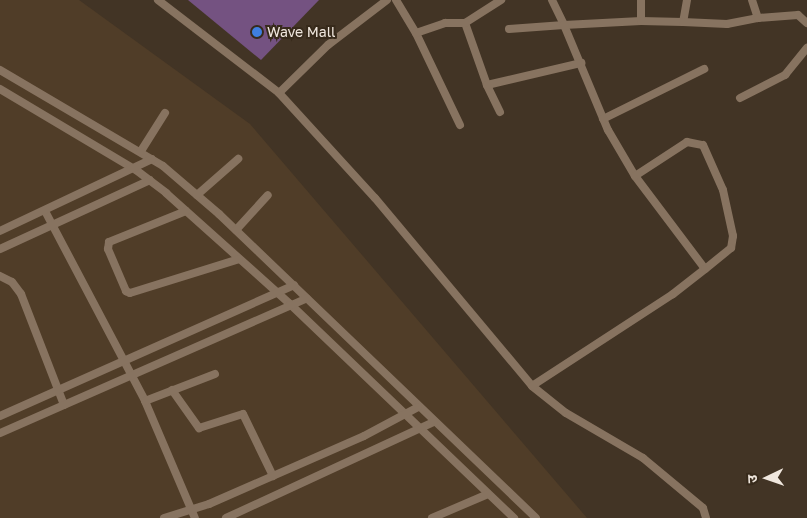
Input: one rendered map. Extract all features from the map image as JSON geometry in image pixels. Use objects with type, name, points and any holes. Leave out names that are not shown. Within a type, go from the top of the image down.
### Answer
[{"type":"street","points":[[158,0],[279,93],[375,198],[532,386],[566,413],[642,458],[704,508],[706,518]]},
{"type":"street","points":[[279,93],[328,45],[387,0]]},
{"type":"street","points":[[396,0],[416,34],[460,125]]},
{"type":"street","points":[[416,34],[445,23],[465,23],[501,0]]},
{"type":"street","points":[[552,0],[581,63],[603,119],[635,176],[704,268]]},
{"type":"street","points":[[641,0],[641,21]]},
{"type":"street","points":[[683,22],[687,0]]},
{"type":"street","points":[[752,0],[758,18]]},
{"type":"street","points":[[509,29],[641,21],[714,24],[798,15],[807,23]]},
{"type":"street","points":[[465,23],[500,112]]},
{"type":"street","points":[[740,98],[786,75],[807,48]]},
{"type":"street","points":[[488,85],[581,63]]},
{"type":"street","points":[[0,70],[141,151],[197,195],[308,298],[418,407],[536,518]]},
{"type":"street","points":[[603,119],[704,70]]},
{"type":"street","points":[[0,89],[150,180],[290,304],[514,518]]},
{"type":"street","points":[[141,151],[165,113]]},
{"type":"street","points":[[532,386],[673,294],[731,248],[734,236],[720,183],[703,145],[687,142],[635,176]]},
{"type":"street","points":[[197,195],[238,158]]},
{"type":"street","points":[[0,231],[136,170],[152,159]]},
{"type":"street","points":[[0,249],[150,180]]},
{"type":"street","points":[[236,230],[268,195]]},
{"type":"street","points":[[44,211],[130,374],[146,400],[196,518]]},
{"type":"street","points":[[186,211],[109,242],[108,249],[126,291],[239,258]]},
{"type":"street","points":[[0,276],[12,282],[21,294],[64,405]]},
{"type":"street","points":[[8,429],[1,414],[294,285]]},
{"type":"street","points":[[0,433],[130,374],[290,304],[308,298]]},
{"type":"street","points":[[146,400],[215,374]]},
{"type":"street","points":[[172,390],[198,428],[243,414],[272,476]]},
{"type":"street","points":[[164,518],[272,476],[418,407]]},
{"type":"street","points":[[226,518],[434,422]]},
{"type":"street","points":[[432,518],[488,494]]},
{"type":"shaded area","points":[[0,0],[79,0],[250,124],[587,518],[0,518]]},
{"type":"building","name":"Wave Mall","points":[[188,0],[319,0],[261,60]]},
{"type":"place","name":"Wave Mall","points":[[257,32]]}]
